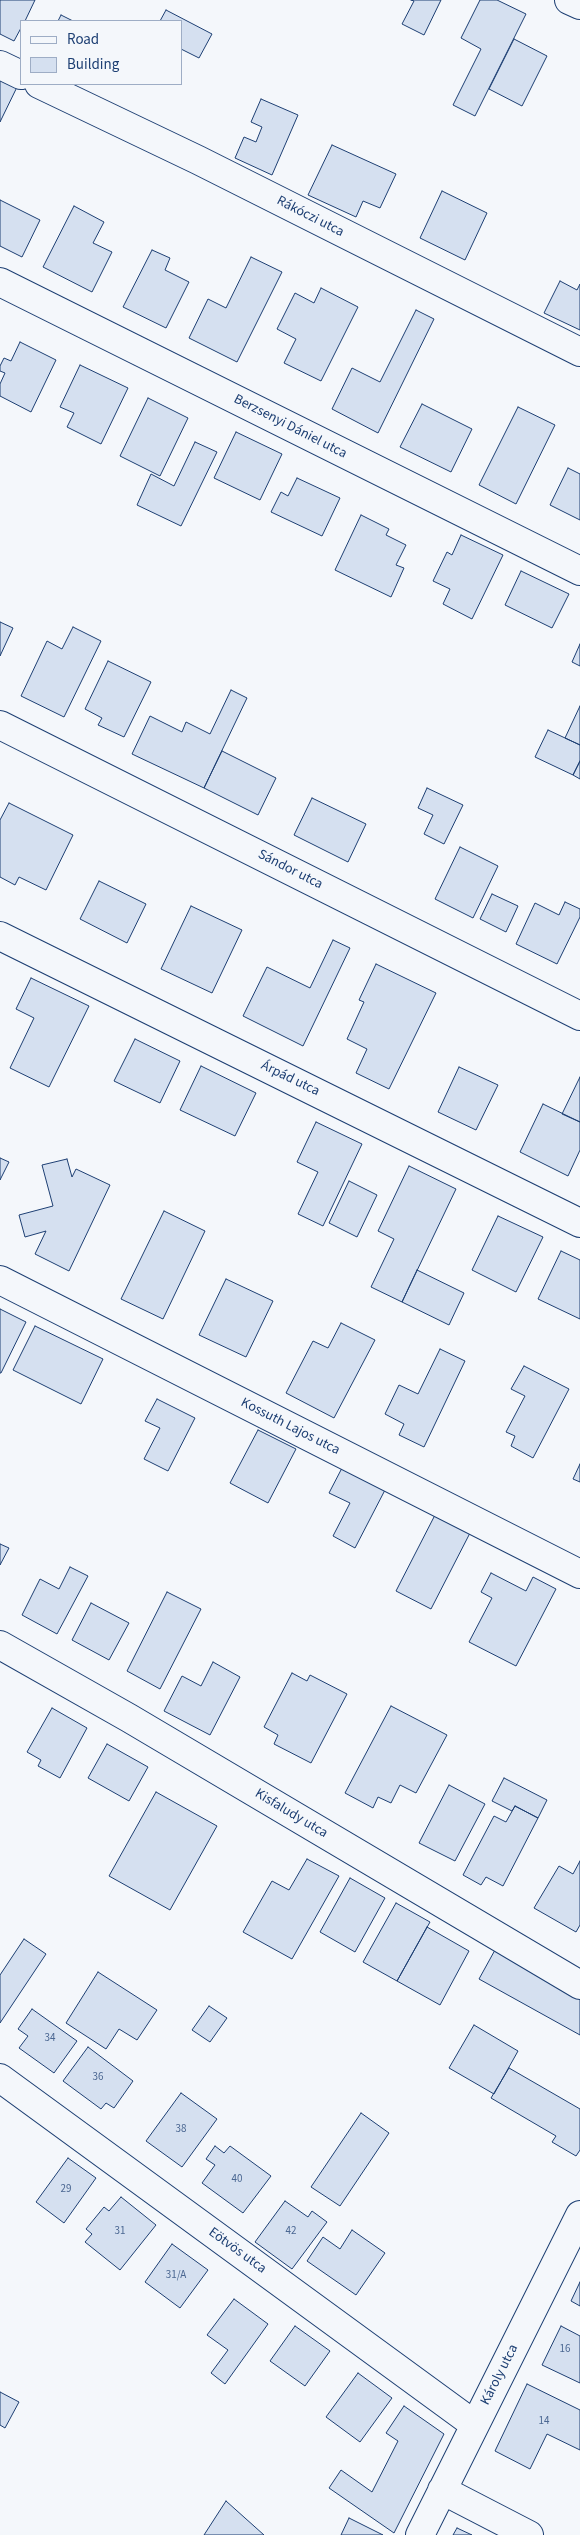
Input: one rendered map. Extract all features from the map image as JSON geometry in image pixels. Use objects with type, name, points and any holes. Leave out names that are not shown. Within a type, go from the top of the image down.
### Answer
[{"type":"street","points":[[569,0],[580,5]]},
{"type":"street","points":[[0,65],[20,75]]},
{"type":"street","name":"Rákóczi utca","points":[[41,85],[198,160],[580,352]]},
{"type":"street","name":"Berzsenyi Dániel utca","points":[[0,282],[580,571]]},
{"type":"street","name":"Sándor utca","points":[[0,725],[580,1016]]},
{"type":"street","name":"Árpád utca","points":[[0,936],[580,1222]]},
{"type":"street","name":"Kossuth Lajos utca","points":[[0,1280],[580,1574]]},
{"type":"street","name":"Kisfaludy utca","points":[[0,1645],[129,1718],[580,1985]]},
{"type":"street","name":"Eötvös utca","points":[[0,2078],[475,2425]]},
{"type":"street","name":"Károly utca","points":[[420,2535],[580,2215]]},
{"type":"street","points":[[442,2490],[530,2535]]},
{"type":"building","points":[[0,0],[35,0],[25,20],[20,20],[20,30],[14,41],[0,34]]},
{"type":"building","points":[[411,0],[441,0],[424,35],[402,24],[414,1]]},
{"type":"building","points":[[480,0],[497,0],[526,14],[475,116],[453,105],[481,49],[461,38]]},
{"type":"building","points":[[166,10],[212,34],[199,58],[182,50],[182,20],[161,20]]},
{"type":"building","points":[[61,15],[71,20],[58,20]]},
{"type":"building","points":[[514,39],[547,56],[522,106],[489,89]]},
{"type":"building","points":[[0,74],[19,83],[0,122]]},
{"type":"building","points":[[261,99],[298,115],[272,175],[235,158],[244,137],[256,142],[262,127],[251,122]]},
{"type":"building","points":[[332,145],[396,174],[380,208],[363,201],[356,217],[308,195]]},
{"type":"building","points":[[442,191],[487,213],[465,260],[420,238]]},
{"type":"building","points":[[0,200],[40,220],[22,257],[0,246]]},
{"type":"building","points":[[74,206],[104,222],[93,243],[112,252],[92,292],[43,267]]},
{"type":"building","points":[[152,250],[170,258],[165,270],[189,282],[166,328],[123,307]]},
{"type":"building","points":[[251,257],[282,272],[237,362],[189,338],[208,299],[226,308]]},
{"type":"building","points":[[560,281],[577,290],[580,284],[580,330],[544,313]]},
{"type":"building","points":[[321,288],[358,307],[321,381],[284,363],[296,339],[277,329],[295,293],[314,303]]},
{"type":"building","points":[[416,310],[434,319],[378,433],[332,409],[352,368],[380,382]]},
{"type":"building","points":[[20,342],[56,360],[31,412],[0,396],[0,384],[5,373],[0,371],[0,366],[4,358],[11,361]]},
{"type":"building","points":[[80,365],[128,388],[101,444],[67,427],[74,413],[60,407]]},
{"type":"building","points":[[148,398],[188,418],[160,476],[120,456]]},
{"type":"building","points":[[422,404],[472,429],[451,472],[400,447]]},
{"type":"building","points":[[518,407],[555,425],[516,504],[479,485]]},
{"type":"building","points":[[236,432],[282,454],[260,500],[214,478]]},
{"type":"building","points":[[195,442],[217,452],[181,526],[137,505],[151,474],[174,486]]},
{"type":"building","points":[[568,468],[580,474],[580,520],[550,505]]},
{"type":"building","points":[[297,478],[340,498],[322,536],[271,512],[281,492],[288,496]]},
{"type":"building","points":[[361,515],[389,529],[386,535],[406,545],[396,565],[404,568],[391,597],[335,570]]},
{"type":"building","points":[[461,535],[503,555],[472,619],[443,604],[450,589],[433,581],[447,552],[452,555]]},
{"type":"building","points":[[521,571],[569,594],[552,628],[505,605]]},
{"type":"building","points":[[0,622],[13,628],[0,656]]},
{"type":"building","points":[[73,627],[101,641],[64,717],[21,696],[47,641],[62,649]]},
{"type":"building","points":[[580,644],[580,666],[572,662]]},
{"type":"building","points":[[108,661],[151,682],[124,737],[98,725],[102,718],[85,709]]},
{"type":"building","points":[[231,690],[247,698],[204,788],[132,754],[150,716],[182,732],[186,722],[210,734]]},
{"type":"building","points":[[580,706],[580,745],[565,738]]},
{"type":"building","points":[[548,730],[580,745],[580,761],[573,775],[535,757]]},
{"type":"building","points":[[222,751],[276,778],[258,815],[204,788]]},
{"type":"building","points":[[580,761],[580,779],[573,775]]},
{"type":"building","points":[[427,788],[463,805],[444,844],[424,834],[433,815],[418,808]]},
{"type":"building","points":[[312,798],[366,824],[348,862],[294,835]]},
{"type":"building","points":[[9,803],[73,835],[46,890],[19,877],[15,885],[0,877],[0,820]]},
{"type":"building","points":[[460,847],[498,866],[473,918],[435,899]]},
{"type":"building","points":[[99,881],[146,904],[127,943],[80,919]]},
{"type":"building","points":[[492,894],[518,906],[506,932],[480,919]]},
{"type":"building","points":[[565,902],[580,909],[580,917],[557,964],[516,944],[535,903],[559,915]]},
{"type":"building","points":[[191,906],[242,930],[212,993],[161,969]]},
{"type":"building","points":[[333,940],[350,948],[303,1046],[243,1016],[267,967],[310,988]]},
{"type":"building","points":[[376,964],[436,993],[389,1089],[356,1073],[367,1049],[347,1039],[364,1002],[359,1000]]},
{"type":"building","points":[[31,978],[89,1006],[49,1087],[10,1068],[34,1018],[16,1009]]},
{"type":"building","points":[[135,1039],[180,1061],[160,1103],[114,1081]]},
{"type":"building","points":[[201,1066],[256,1093],[235,1136],[180,1110]]},
{"type":"building","points":[[459,1067],[498,1085],[476,1130],[438,1112]]},
{"type":"building","points":[[580,1077],[580,1122],[562,1114]]},
{"type":"building","points":[[543,1104],[580,1122],[580,1150],[568,1176],[520,1152]]},
{"type":"building","points":[[316,1122],[362,1144],[323,1226],[298,1214],[318,1172],[297,1162]]},
{"type":"building","points":[[0,1158],[9,1162],[0,1180]]},
{"type":"building","points":[[67,1159],[72,1177],[76,1169],[110,1185],[69,1271],[35,1254],[46,1231],[25,1237],[19,1215],[53,1206],[42,1165]]},
{"type":"building","points":[[409,1166],[456,1189],[402,1302],[371,1287],[394,1239],[378,1231]]},
{"type":"building","points":[[349,1181],[377,1195],[357,1237],[329,1223]]},
{"type":"building","points":[[164,1211],[205,1231],[163,1319],[121,1299]]},
{"type":"building","points":[[498,1216],[543,1237],[516,1292],[472,1270]]},
{"type":"building","points":[[561,1251],[580,1260],[580,1319],[538,1299]]},
{"type":"building","points":[[417,1270],[464,1293],[449,1325],[402,1302]]},
{"type":"building","points":[[226,1279],[273,1301],[246,1357],[199,1335]]},
{"type":"building","points":[[0,1309],[26,1322],[1,1373],[0,1373]]},
{"type":"building","points":[[341,1323],[375,1340],[334,1418],[286,1393],[313,1341],[328,1348]]},
{"type":"building","points":[[35,1326],[103,1359],[81,1404],[13,1370]]},
{"type":"building","points":[[440,1349],[465,1361],[424,1447],[399,1435],[404,1424],[385,1414],[399,1385],[418,1394]]},
{"type":"building","points":[[524,1366],[569,1389],[533,1458],[511,1446],[515,1436],[506,1432],[525,1396],[511,1389]]},
{"type":"building","points":[[157,1399],[195,1418],[168,1471],[144,1459],[160,1428],[145,1421]]},
{"type":"building","points":[[258,1430],[296,1449],[268,1503],[230,1483]]},
{"type":"building","points":[[580,1464],[580,1482],[573,1479]]},
{"type":"building","points":[[342,1468],[385,1490],[355,1548],[333,1536],[350,1503],[329,1493]]},
{"type":"building","points":[[435,1515],[470,1533],[431,1609],[396,1591]]},
{"type":"building","points":[[0,1544],[9,1548],[0,1565]]},
{"type":"building","points":[[70,1567],[88,1576],[57,1634],[22,1615],[40,1579],[59,1589]]},
{"type":"building","points":[[491,1573],[526,1591],[533,1577],[556,1589],[516,1666],[469,1642],[492,1598],[481,1592]]},
{"type":"building","points":[[167,1592],[201,1609],[160,1689],[127,1671]]},
{"type":"building","points":[[91,1603],[129,1623],[109,1660],[72,1640]]},
{"type":"building","points":[[213,1662],[240,1677],[210,1735],[164,1711],[182,1676],[201,1686]]},
{"type":"building","points":[[292,1673],[307,1681],[310,1675],[347,1694],[311,1763],[274,1744],[278,1735],[264,1727]]},
{"type":"building","points":[[391,1706],[447,1735],[416,1793],[400,1785],[391,1803],[378,1797],[373,1808],[345,1793]]},
{"type":"building","points":[[52,1708],[87,1728],[60,1778],[38,1766],[41,1760],[27,1752]]},
{"type":"building","points":[[107,1744],[148,1767],[129,1801],[88,1778]]},
{"type":"building","points":[[504,1778],[547,1800],[538,1818],[515,1806],[512,1811],[492,1801]]},
{"type":"building","points":[[449,1785],[485,1804],[455,1861],[419,1843]]},
{"type":"building","points":[[156,1792],[217,1826],[170,1910],[109,1876]]},
{"type":"building","points":[[515,1806],[538,1818],[503,1886],[486,1877],[481,1885],[463,1875],[494,1816],[506,1822]]},
{"type":"building","points":[[307,1859],[339,1876],[292,1959],[243,1932],[272,1881],[289,1890]]},
{"type":"building","points":[[580,1861],[580,1925],[576,1932],[534,1908],[559,1866],[573,1874]]},
{"type":"building","points":[[350,1878],[385,1898],[355,1952],[320,1932]]},
{"type":"building","points":[[396,1903],[430,1922],[397,1981],[363,1962]]},
{"type":"building","points":[[427,1927],[469,1951],[440,2005],[397,1981]]},
{"type":"building","points":[[24,1939],[46,1954],[0,2023],[0,1975]]},
{"type":"building","points":[[495,1950],[580,1997],[580,2035],[479,1979]]},
{"type":"building","points":[[98,1972],[157,2010],[137,2040],[119,2029],[106,2049],[66,2023]]},
{"type":"building","points":[[209,2006],[227,2018],[210,2042],[192,2030]]},
{"type":"building","points":[[32,2009],[77,2041],[54,2073],[19,2048],[28,2036],[18,2029]]},
{"type":"building","points":[[474,2025],[518,2051],[494,2094],[449,2068]]},
{"type":"building","points":[[88,2047],[133,2081],[114,2108],[106,2103],[101,2109],[63,2081]]},
{"type":"building","points":[[509,2068],[580,2109],[580,2150],[576,2156],[552,2142],[556,2136],[491,2098]]},
{"type":"building","points":[[181,2093],[217,2119],[182,2167],[146,2141]]},
{"type":"building","points":[[361,2113],[389,2133],[340,2206],[311,2187]]},
{"type":"building","points":[[215,2146],[224,2153],[230,2146],[271,2176],[243,2213],[202,2183],[215,2165],[206,2159]]},
{"type":"building","points":[[68,2158],[96,2178],[64,2223],[36,2202]]},
{"type":"building","points":[[121,2197],[156,2225],[120,2270],[85,2242],[92,2234],[86,2229],[104,2207],[109,2211]]},
{"type":"building","points":[[285,2201],[308,2217],[312,2211],[327,2222],[292,2269],[255,2242]]},
{"type":"building","points":[[352,2230],[385,2253],[356,2295],[307,2261],[323,2237],[340,2249]]},
{"type":"building","points":[[172,2244],[208,2270],[180,2308],[145,2282]]},
{"type":"building","points":[[580,2282],[580,2306],[571,2301]]},
{"type":"building","points":[[234,2299],[268,2324],[225,2384],[211,2373],[228,2350],[207,2335]]},
{"type":"building","points":[[295,2326],[330,2351],[305,2386],[270,2361]]},
{"type":"building","points":[[561,2326],[580,2336],[580,2383],[542,2365]]},
{"type":"building","points":[[358,2373],[392,2398],[360,2442],[326,2417]]},
{"type":"building","points":[[527,2384],[580,2410],[580,2450],[547,2434],[530,2469],[495,2451]]},
{"type":"building","points":[[0,2392],[19,2402],[5,2428],[0,2425]]},
{"type":"building","points":[[404,2406],[444,2434],[394,2533],[329,2488],[341,2470],[372,2492],[398,2441],[386,2433]]},
{"type":"building","points":[[226,2501],[264,2535],[204,2535]]},
{"type":"building","points":[[349,2518],[383,2535],[341,2535]]},
{"type":"building","points":[[457,2528],[472,2535],[453,2535]]}]
